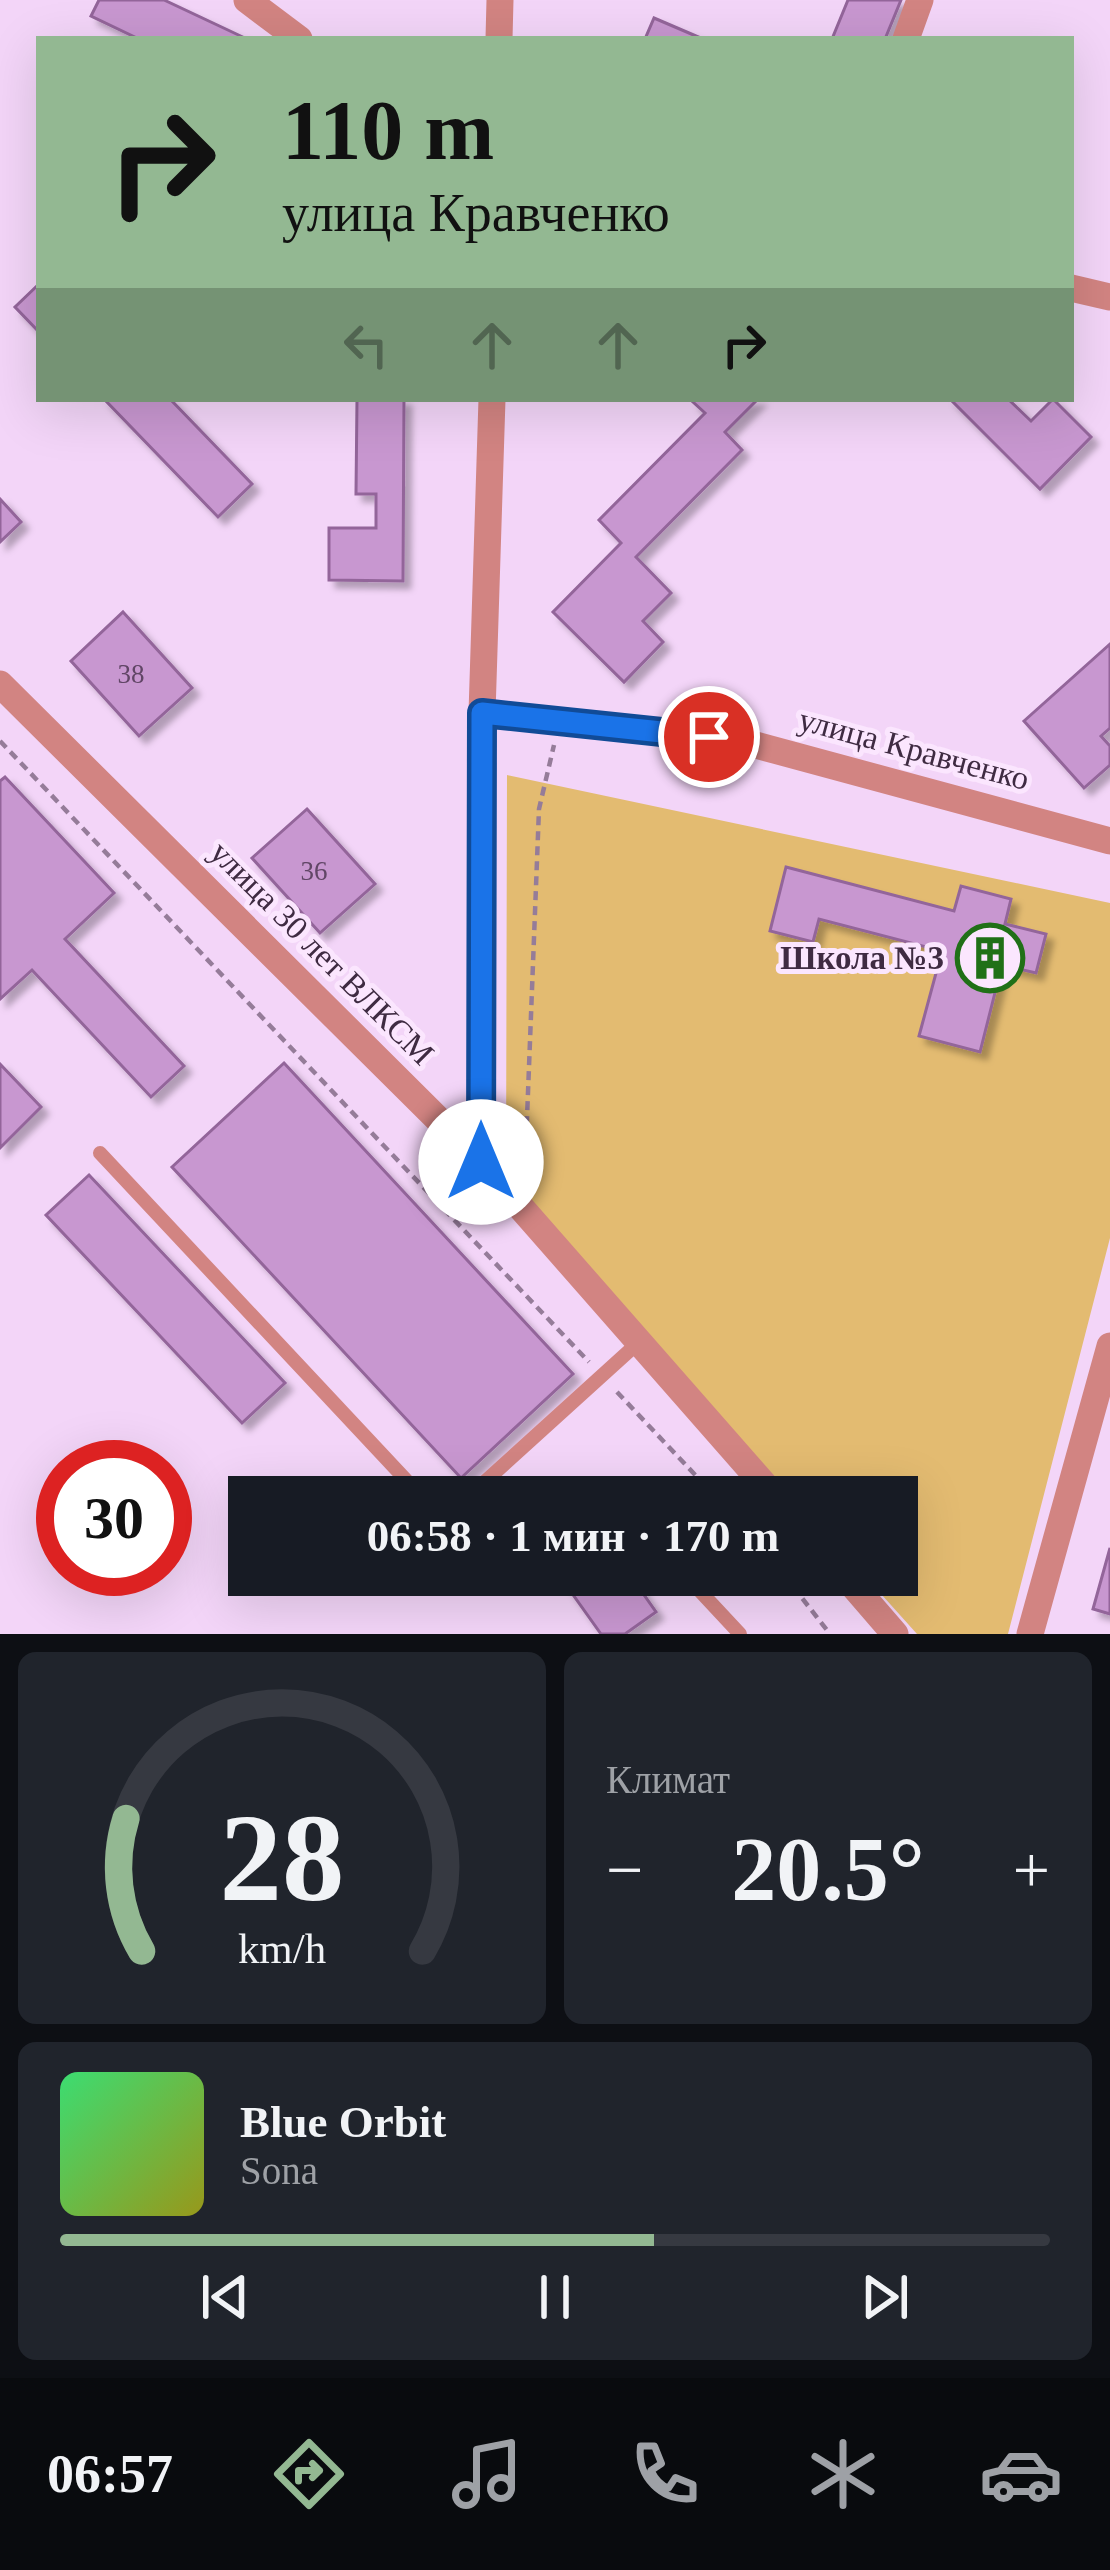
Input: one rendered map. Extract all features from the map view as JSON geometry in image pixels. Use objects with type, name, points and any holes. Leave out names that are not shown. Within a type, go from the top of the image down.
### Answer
[{"type":"street","points":[[247,0],[294,36]]},
{"type":"street","points":[[499,36],[500,0]]},
{"type":"street","points":[[907,36],[920,0]]},
{"type":"street","points":[[1074,289],[1110,297]]},
{"type":"street","points":[[481,1162],[482,713],[492,402]]},
{"type":"street","name":"улица 30 лет ВЛКСМ","points":[[0,684],[481,1162],[756,1476]]},
{"type":"street","name":"улица Кравченко","points":[[482,713],[741,741],[1110,841]]},
{"type":"street","points":[[1030,1634],[1110,1346]]},
{"type":"street","points":[[863,1596],[896,1634]]},
{"type":"lane","points":[[100,1153],[402,1476]]},
{"type":"lane","points":[[491,1476],[638,1342]]},
{"type":"lane","points":[[705,1596],[740,1634]]},
{"type":"path","points":[[525,1183],[539,808],[560,722]]},
{"type":"path","points":[[0,741],[696,1476]]},
{"type":"path","points":[[800,1596],[830,1634]]},
{"type":"shaded area","points":[[507,775],[1110,903],[1110,1238],[1008,1634],[917,1634],[883,1596],[918,1596],[918,1476],[774,1476],[506,1182]]},
{"type":"building","points":[[99,0],[164,0],[241,36],[133,36],[91,16]]},
{"type":"building","points":[[848,0],[901,0],[886,36],[833,36]]},
{"type":"building","points":[[654,18],[696,36],[646,36]]},
{"type":"building","points":[[36,287],[36,329],[15,307]]},
{"type":"building","points":[[107,402],[173,402],[252,484],[218,517]]},
{"type":"building","points":[[357,402],[404,402],[403,581],[329,580],[329,528],[376,528],[376,494],[356,494]]},
{"type":"building","points":[[693,402],[755,402],[725,432],[742,450],[636,557],[671,593],[643,621],[663,642],[624,682],[553,612],[621,543],[599,520],[705,413]]},
{"type":"building","points":[[953,402],[1011,402],[1031,421],[1050,402],[1056,402],[1091,437],[1040,489]]},
{"type":"building","points":[[0,499],[21,522],[0,542]]},
{"type":"building","points":[[123,612],[192,688],[139,736],[71,661]]},
{"type":"building","points":[[1110,644],[1110,728],[1101,736],[1110,746],[1110,765],[1084,788],[1024,721]]},
{"type":"building","points":[[5,777],[114,893],[65,939],[184,1066],[151,1097],[32,970],[0,999],[0,781]]},
{"type":"building","points":[[307,809],[375,884],[320,933],[252,858]]},
{"type":"building","name":"Школа №3","points":[[786,867],[954,911],[961,886],[1011,899],[1005,924],[1046,934],[1036,973],[1002,965],[980,1052],[919,1036],[942,951],[819,919],[813,942],[770,931]]},
{"type":"building","points":[[284,1063],[573,1374],[459,1476],[172,1167]]},
{"type":"building","points":[[0,1064],[41,1107],[0,1148]]},
{"type":"building","points":[[89,1175],[285,1383],[242,1423],[46,1215]]},
{"type":"building","points":[[1110,1548],[1110,1614],[1093,1609]]},
{"type":"building","points":[[574,1596],[645,1596],[656,1612],[625,1634],[601,1634]]},
{"type":"place","name":"Школа №3","points":[[990,958]]},
{"type":"route","points":[[481,1162],[482,713],[709,737]]}]
